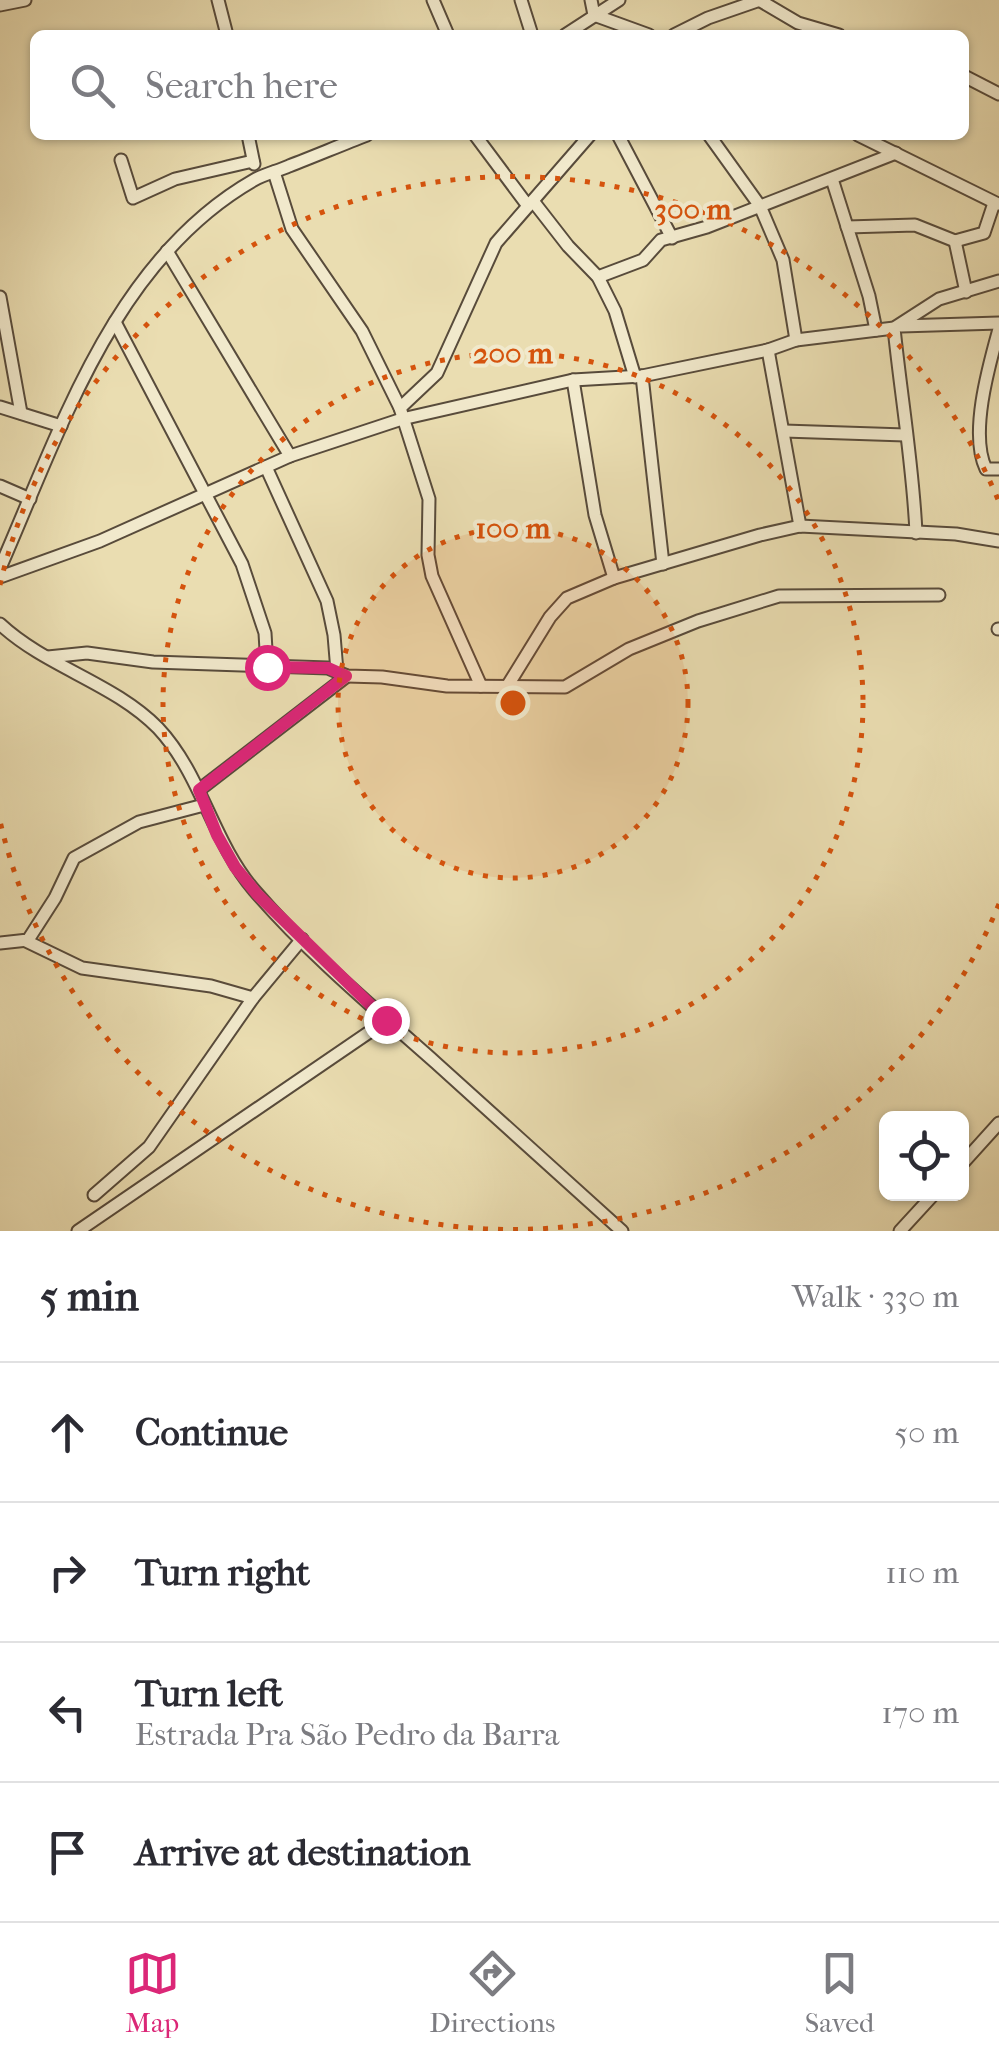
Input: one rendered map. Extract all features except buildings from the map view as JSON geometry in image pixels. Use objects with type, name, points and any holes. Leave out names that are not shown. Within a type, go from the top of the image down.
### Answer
[{"type":"street","points":[[0,5],[25,0]]},
{"type":"street","points":[[218,0],[226,30]]},
{"type":"street","points":[[433,0],[446,30]]},
{"type":"street","points":[[522,0],[531,30]]},
{"type":"street","points":[[591,0],[594,15]]},
{"type":"street","points":[[572,30],[619,0]]},
{"type":"street","points":[[684,30],[759,0],[798,23],[822,30]]},
{"type":"street","points":[[594,15],[634,30]]},
{"type":"street","points":[[969,79],[999,94]]},
{"type":"street","points":[[249,140],[256,178]]},
{"type":"street","points":[[0,568],[61,426],[115,322],[166,251],[208,212],[256,178],[354,140]]},
{"type":"street","points":[[479,140],[598,277],[615,311],[638,377],[663,564]]},
{"type":"street","points":[[401,413],[437,373],[490,254],[586,140]]},
{"type":"street","points":[[621,140],[672,238]]},
{"type":"street","points":[[713,140],[760,206],[786,266],[796,340]]},
{"type":"street","points":[[847,227],[915,225],[955,241],[984,233],[996,204],[868,140]]},
{"type":"street","points":[[598,277],[639,262],[656,243],[896,154]]},
{"type":"street","points":[[121,160],[134,198],[169,181],[253,161]]},
{"type":"street","points":[[274,172],[292,228],[362,331],[401,413],[431,512],[428,554],[432,576],[481,686]]},
{"type":"street","points":[[832,179],[870,296],[876,330]]},
{"type":"street","points":[[955,241],[966,292]]},
{"type":"street","points":[[166,251],[290,456]]},
{"type":"street","points":[[897,327],[939,299],[999,281]]},
{"type":"street","points":[[0,297],[21,413]]},
{"type":"street","points":[[115,322],[250,584],[265,634],[267,667]]},
{"type":"street","points":[[0,577],[100,541],[290,456],[401,413],[574,380],[638,377],[768,350],[796,340],[897,327],[999,326],[980,439],[983,465],[986,469],[999,469]]},
{"type":"street","points":[[897,327],[916,533]]},
{"type":"street","points":[[768,350],[800,526]]},
{"type":"street","points":[[574,380],[595,515],[614,578]]},
{"type":"street","points":[[0,406],[61,426]]},
{"type":"street","points":[[784,431],[905,435]]},
{"type":"street","points":[[266,467],[327,601],[342,673]]},
{"type":"street","points":[[0,486],[30,499]]},
{"type":"street","points":[[508,685],[557,606],[614,578],[800,526],[985,536],[999,541]]},
{"type":"street","points":[[48,657],[87,653],[154,662],[342,673],[448,686],[566,686],[629,648],[779,596],[939,595]]},
{"type":"street","points":[[0,624],[27,646],[146,718],[177,750],[235,867],[386,1020],[622,1231]]},
{"type":"street","points":[[199,790],[342,673]]},
{"type":"street","points":[[26,942],[56,898],[74,858],[139,822],[204,805]]},
{"type":"street","points":[[94,1195],[156,1139],[253,998],[302,939]]},
{"type":"street","points":[[0,943],[26,942],[82,968],[210,986],[253,998]]},
{"type":"street","points":[[78,1231],[386,1020]]},
{"type":"street","points":[[969,1156],[999,1123]]},
{"type":"street","points":[[900,1231],[928,1201]]},
{"type":"route","points":[[267,667],[328,668],[346,676],[199,790],[204,805],[235,867],[257,894],[386,1020]]}]
